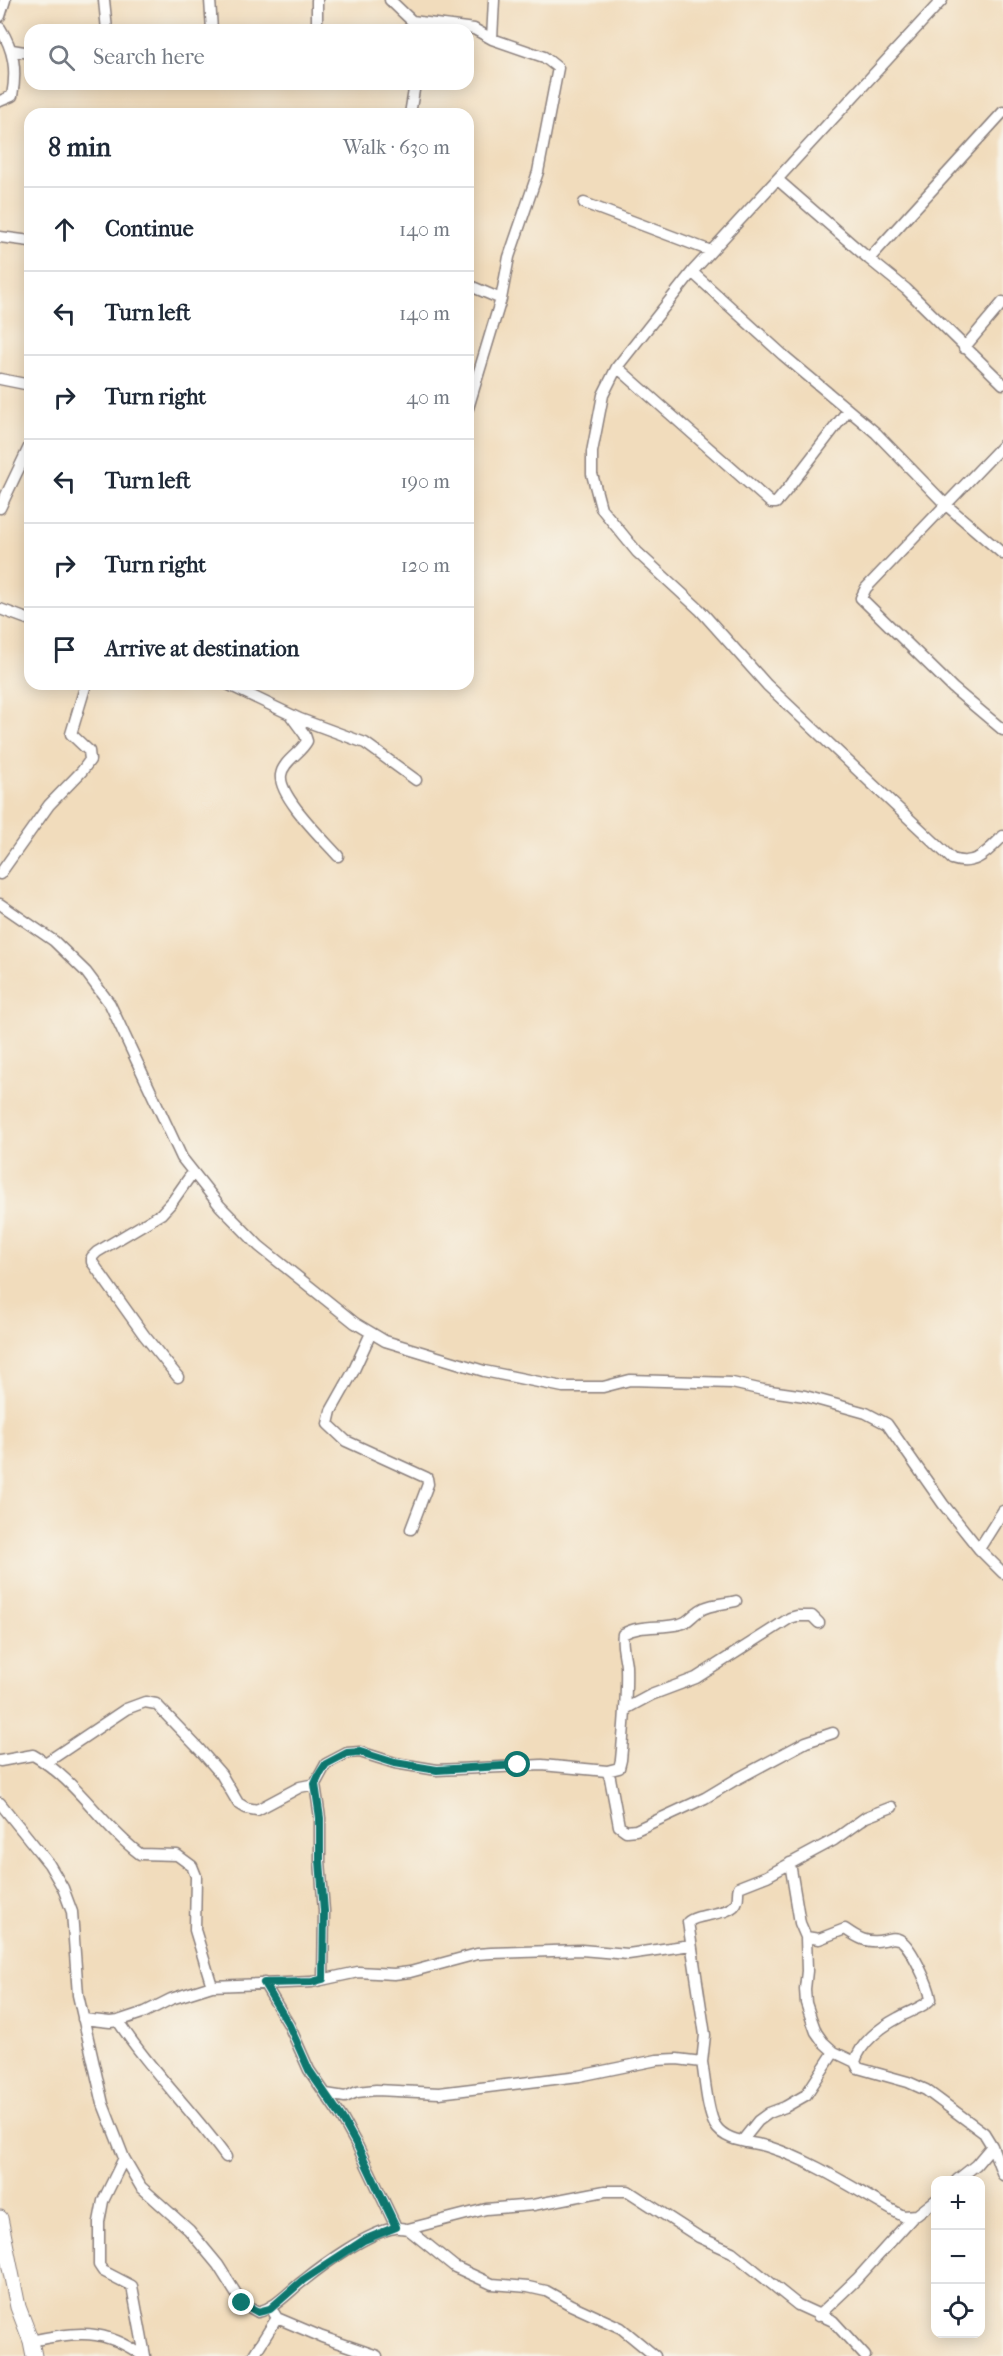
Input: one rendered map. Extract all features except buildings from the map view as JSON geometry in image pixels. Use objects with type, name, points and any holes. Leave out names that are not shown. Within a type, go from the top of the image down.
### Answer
[{"type":"street","points":[[0,16],[5,0]]},
{"type":"street","points":[[104,0],[106,24]]},
{"type":"street","points":[[210,0],[212,24]]},
{"type":"street","points":[[316,24],[317,0]]},
{"type":"street","points":[[390,0],[414,24]]},
{"type":"street","points":[[492,39],[494,0]]},
{"type":"street","points":[[942,0],[692,272],[617,367],[603,394],[592,452],[592,474],[601,508],[637,552],[700,610],[767,685],[952,859],[970,862],[989,850],[1003,836]]},
{"type":"street","points":[[0,28],[12,50],[14,85],[12,96],[0,101]]},
{"type":"street","points":[[474,29],[492,39],[544,57],[558,68],[538,172],[509,257],[501,299],[474,388]]},
{"type":"street","points":[[12,50],[24,52]]},
{"type":"street","points":[[412,108],[414,90]]},
{"type":"street","points":[[869,260],[1003,112]]},
{"type":"street","points":[[778,180],[869,260],[906,288],[964,348],[1003,384]]},
{"type":"street","points":[[584,202],[711,251]]},
{"type":"street","points":[[0,237],[24,240]]},
{"type":"street","points":[[692,272],[783,355],[876,433],[945,504],[1003,554]]},
{"type":"street","points":[[474,288],[501,299]]},
{"type":"street","points":[[964,348],[1003,302]]},
{"type":"street","points":[[617,367],[771,503],[776,503],[786,491],[848,410]]},
{"type":"street","points":[[0,379],[24,384]]},
{"type":"street","points":[[1003,445],[866,588],[861,598],[953,688],[1003,730]]},
{"type":"street","points":[[0,508],[24,458]]},
{"type":"street","points":[[0,609],[24,618]]},
{"type":"street","points":[[0,874],[49,805],[90,760],[89,751],[71,734],[84,690]]},
{"type":"street","points":[[240,690],[289,713],[364,743],[416,780]]},
{"type":"street","points":[[289,713],[307,741],[284,767],[281,776],[282,783],[294,808],[338,856]]},
{"type":"street","points":[[0,904],[54,941],[86,972],[110,1004],[182,1158],[220,1206],[259,1246],[355,1323],[385,1341],[484,1371],[563,1387],[603,1387],[630,1380],[732,1383],[842,1405],[866,1413],[887,1424],[943,1504],[979,1549],[1003,1573]]},
{"type":"street","points":[[178,1377],[144,1335],[92,1262],[92,1257],[161,1214],[193,1172]]},
{"type":"street","points":[[371,1333],[332,1411],[328,1424],[346,1442],[427,1478],[428,1484],[411,1529]]},
{"type":"street","points":[[979,1549],[1003,1511]]},
{"type":"street","points":[[323,1979],[324,1911],[320,1861],[320,1818],[315,1784],[326,1764],[347,1753],[360,1752],[395,1763],[437,1770],[542,1765],[607,1771],[619,1768],[625,1709],[626,1664],[623,1634],[632,1629],[682,1624],[692,1620],[697,1612],[705,1608],[736,1601]]},
{"type":"street","points":[[625,1709],[651,1695],[696,1678],[790,1618],[812,1616],[817,1618],[819,1623]]},
{"type":"street","points":[[47,1762],[126,1709],[145,1702],[156,1704],[200,1750],[221,1774],[238,1803],[246,1808],[257,1810],[300,1787],[315,1784]]},
{"type":"street","points":[[607,1771],[620,1826],[626,1832],[636,1830],[705,1798],[806,1742],[833,1733]]},
{"type":"street","points":[[0,1761],[33,1755],[47,1762],[140,1854],[177,1855],[192,1866],[196,1876],[195,1930],[212,1986]]},
{"type":"street","points":[[0,1803],[49,1864],[63,1888],[72,1912],[75,1975],[83,2019],[103,2104],[124,2158],[141,2187],[189,2230],[218,2265],[242,2303],[258,2312],[270,2309],[325,2264],[364,2240],[396,2227],[408,2229],[486,2209],[533,2205],[605,2191],[628,2191],[699,2237],[732,2252],[798,2305],[838,2324],[865,2356]]},
{"type":"street","points":[[892,1807],[866,1817],[834,1840],[767,1876],[739,1887],[738,1901],[735,1905],[715,1914],[690,1919],[688,1929],[705,2035],[702,2062],[716,2126],[724,2135],[770,2147],[802,2161],[903,2216],[913,2217]]},
{"type":"street","points":[[790,1863],[800,1923],[806,1937],[806,2003],[816,2032],[834,2052],[855,2062],[858,2068],[908,2082],[926,2090],[984,2133],[992,2146],[1003,2175]]},
{"type":"street","points":[[806,1937],[819,1939],[845,1929],[858,1939],[870,1942],[894,1938],[901,1940],[910,1950],[929,1989],[931,1999],[926,2005],[896,2019],[881,2030],[860,2049],[855,2062]]},
{"type":"street","points":[[83,2019],[118,2021],[145,2012],[171,1999],[212,1986],[312,1982],[358,1972],[393,1974],[410,1972],[477,1954],[582,1950],[628,1954],[692,1946]]},
{"type":"street","points":[[264,1983],[289,2025],[309,2070],[342,2118],[358,2147],[396,2227]]},
{"type":"street","points":[[118,2021],[135,2047],[202,2123],[226,2157]]},
{"type":"street","points":[[742,2141],[758,2121],[768,2113],[785,2107],[806,2095],[834,2052]]},
{"type":"street","points":[[326,2094],[345,2097],[357,2092],[376,2091],[439,2093],[471,2087],[579,2076],[657,2060],[677,2059],[702,2062]]},
{"type":"street","points":[[342,2118],[345,2097]]},
{"type":"street","points":[[963,2176],[992,2146]]},
{"type":"street","points":[[124,2158],[103,2201],[99,2222],[99,2265],[103,2271],[132,2286],[135,2291],[144,2356]]},
{"type":"street","points":[[818,2316],[857,2279],[913,2217],[931,2204]]},
{"type":"street","points":[[0,2218],[18,2307],[33,2349],[54,2336],[86,2333],[105,2336],[126,2344],[144,2356]]},
{"type":"street","points":[[408,2229],[455,2267],[492,2284],[546,2291],[571,2306],[621,2328],[655,2356]]},
{"type":"street","points":[[270,2309],[277,2318],[377,2356]]},
{"type":"street","points":[[253,2356],[277,2318]]},
{"type":"route","points":[[242,2303],[258,2312],[270,2309],[325,2264],[364,2240],[396,2227],[358,2147],[342,2118],[309,2070],[289,2025],[264,1983],[312,1982],[323,1979],[324,1911],[320,1861],[320,1818],[315,1784],[320,1773],[326,1764],[338,1757],[347,1753],[360,1752],[395,1763],[437,1770],[518,1765]]}]
